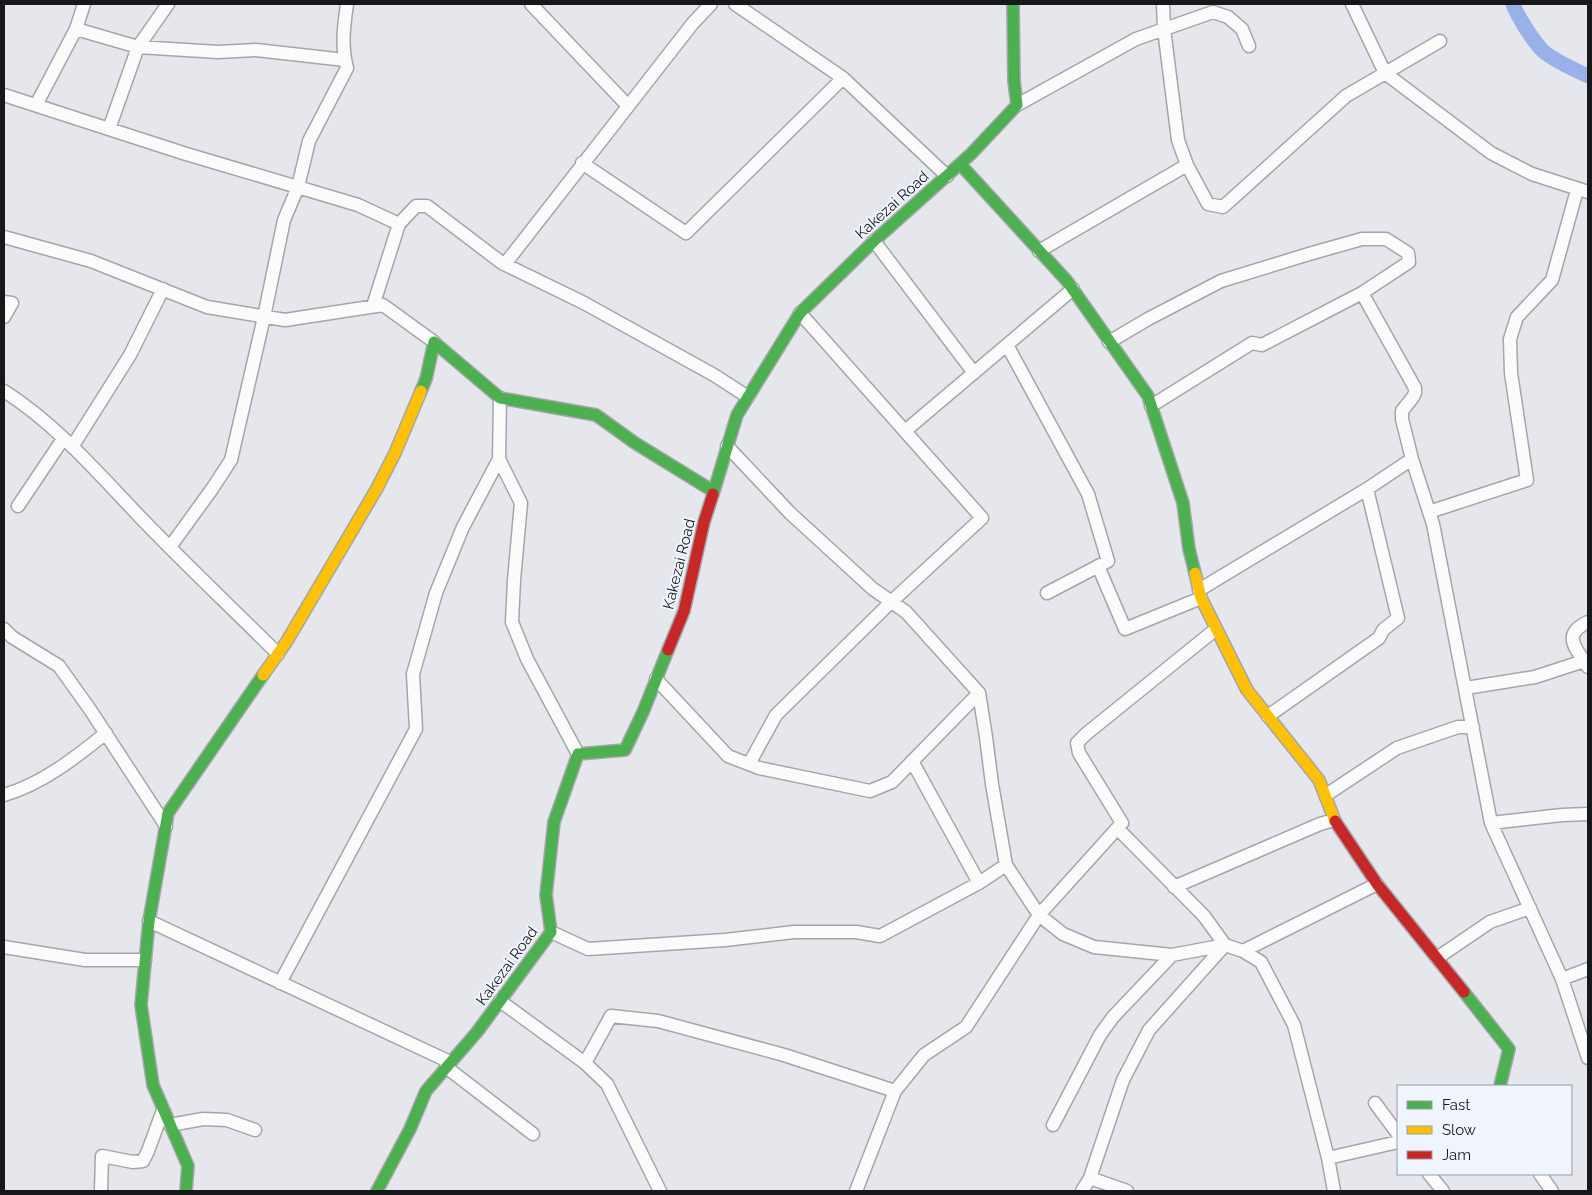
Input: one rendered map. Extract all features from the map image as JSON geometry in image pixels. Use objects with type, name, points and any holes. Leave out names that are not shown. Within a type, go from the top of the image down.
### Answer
[{"type":"street","points":[[36,105],[76,29],[84,4]]},
{"type":"street","points":[[110,129],[138,47],[168,4]]},
{"type":"street","points":[[170,547],[231,460],[284,220],[298,187],[308,141],[347,68],[343,54],[344,25],[348,4]]},
{"type":"street","points":[[532,4],[628,106]]},
{"type":"street","points":[[505,264],[582,163],[693,23],[711,4]]},
{"type":"street","points":[[735,4],[843,78],[947,176]]},
{"type":"street","points":[[1013,4],[1014,81],[1017,105],[1136,38],[1214,12],[1228,17],[1242,29],[1249,46]]},
{"type":"street","points":[[1163,4],[1164,29],[1178,140],[1187,165],[1208,204],[1223,207],[1346,96],[1440,41]]},
{"type":"street","points":[[1352,4],[1385,73],[1491,153],[1532,174],[1582,191],[1552,280],[1517,317],[1510,338],[1511,373],[1527,480],[1429,512]]},
{"type":"street","points":[[76,29],[138,47],[218,52],[256,50],[345,60]]},
{"type":"street","points":[[582,163],[686,233],[843,78]]},
{"type":"street","points":[[4,94],[183,153],[358,205],[399,224]]},
{"type":"street","name":"Kakezai Road","points":[[377,1191],[410,1128],[426,1091],[477,1032],[551,932],[546,895],[554,822],[578,754],[625,750],[643,712],[684,611],[704,522],[737,415],[800,313],[874,241],[960,164],[1017,105]]},
{"type":"street","points":[[960,164],[1072,289],[1148,396],[1183,504],[1189,549],[1200,594],[1247,690],[1319,780],[1334,820],[1377,884],[1509,1049],[1500,1085]]},
{"type":"street","points":[[1039,251],[1187,165]]},
{"type":"street","points":[[373,306],[399,224],[416,206],[427,206],[505,264],[584,303],[714,375],[748,397]]},
{"type":"street","points":[[4,237],[91,261],[207,307],[285,320],[383,305],[434,342],[500,398],[596,416],[635,443],[713,491]]},
{"type":"street","points":[[1109,342],[1148,319],[1221,281],[1309,254],[1362,239],[1386,239],[1408,253],[1410,262],[1362,293],[1262,345],[1252,343],[1151,406]]},
{"type":"street","points":[[874,241],[974,373]]},
{"type":"street","points":[[18,506],[68,443],[130,355],[163,289]]},
{"type":"street","points":[[905,431],[1072,289]]},
{"type":"street","points":[[1362,293],[1415,388],[1413,398],[1402,411],[1402,419],[1412,459],[1433,524],[1491,823],[1562,979],[1588,1058]]},
{"type":"street","points":[[4,302],[12,303],[4,317]]},
{"type":"street","points":[[750,764],[776,715],[891,602],[982,518],[800,313]]},
{"type":"street","points":[[186,1191],[188,1166],[153,1085],[142,1005],[149,921],[168,813],[278,654],[376,490],[395,453],[426,379],[434,342]]},
{"type":"street","points":[[1006,345],[1088,494],[1108,561],[1047,592]]},
{"type":"street","points":[[4,391],[18,400],[90,463],[170,547],[278,654]]},
{"type":"street","points":[[280,982],[416,729],[413,674],[436,593],[463,527],[499,459],[500,398]]},
{"type":"street","points":[[727,446],[790,513],[873,589],[906,612],[978,692],[1006,865],[1039,915],[1063,934],[1094,948],[1172,955],[1225,945],[1243,951],[1261,962],[1294,1025],[1328,1158],[1334,1191]]},
{"type":"street","points":[[499,459],[521,503],[512,622],[527,659],[578,754]]},
{"type":"street","points":[[1098,566],[1125,629],[1200,594],[1368,489],[1412,459]]},
{"type":"street","points":[[1268,716],[1379,638],[1383,630],[1398,618],[1368,489]]},
{"type":"street","points":[[1466,688],[1535,677],[1586,664],[1576,651],[1573,633],[1579,626],[1588,622]]},
{"type":"street","points":[[4,629],[12,637],[59,666],[106,733],[166,826]]},
{"type":"street","points":[[856,1191],[895,1091],[924,1054],[966,1027],[1039,915],[1122,823],[1079,754],[1077,743],[1216,629]]},
{"type":"street","points":[[656,678],[728,756],[759,768],[870,791],[892,782],[978,692]]},
{"type":"street","points":[[1326,795],[1397,748],[1458,727],[1472,728]]},
{"type":"street","points":[[4,795],[38,782],[80,754],[106,733]]},
{"type":"street","points":[[912,761],[979,883]]},
{"type":"street","points":[[1491,823],[1588,814]]},
{"type":"street","points":[[1174,887],[1320,824],[1334,820]]},
{"type":"street","points":[[1118,829],[1204,916],[1225,945]]},
{"type":"street","points":[[551,932],[588,949],[725,940],[794,932],[856,932],[880,936],[979,883],[1006,865]]},
{"type":"street","points":[[1243,951],[1377,884]]},
{"type":"street","points":[[1436,958],[1490,922],[1530,908]]},
{"type":"street","points":[[149,921],[280,982],[448,1065],[533,1134]]},
{"type":"street","points":[[1082,1191],[1090,1178],[1123,1080],[1149,1030],[1225,945]]},
{"type":"street","points":[[4,947],[85,960],[145,960]]},
{"type":"street","points":[[1053,1125],[1100,1036],[1113,1017],[1172,955]]},
{"type":"street","points":[[1562,979],[1588,969]]},
{"type":"street","points":[[500,1001],[585,1062],[607,1084],[660,1191]]},
{"type":"street","points":[[585,1062],[611,1016],[658,1021],[784,1055],[895,1091]]},
{"type":"street","points":[[1375,1103],[1397,1133]]},
{"type":"street","points":[[101,1191],[102,1156],[133,1162],[142,1161],[148,1151],[163,1110]]},
{"type":"street","points":[[170,1125],[203,1119],[228,1120],[255,1130]]},
{"type":"street","points":[[1328,1158],[1397,1142]]},
{"type":"street","points":[[1430,1175],[1443,1191]]},
{"type":"street","points":[[1541,1175],[1552,1191]]},
{"type":"street","points":[[1090,1178],[1127,1191]]},
{"type":"waterway","points":[[1513,4],[1526,29],[1543,51],[1588,76]]},
{"type":"traffic: fast","points":[[713,494],[737,415],[800,313],[874,241],[971,154],[1017,105],[1014,81],[1013,4]]},
{"type":"traffic: fast","points":[[960,164],[1067,281],[1148,396],[1183,503],[1189,549],[1195,573]]},
{"type":"traffic: fast","points":[[421,391],[426,379],[434,342],[500,398],[596,415],[635,443],[713,491]]},
{"type":"traffic: fast","points":[[377,1191],[410,1129],[426,1091],[477,1032],[551,932],[546,895],[554,822],[578,754],[625,750],[643,712],[668,650]]},
{"type":"traffic: fast","points":[[186,1191],[188,1166],[153,1085],[141,1005],[149,921],[168,813],[263,675]]},
{"type":"traffic: fast","points":[[1464,992],[1509,1049],[1500,1085]]},
{"type":"traffic: slow","points":[[263,675],[287,641],[376,490],[395,453],[421,391]]},
{"type":"traffic: slow","points":[[1195,573],[1201,598],[1247,690],[1319,780],[1335,821]]},
{"type":"traffic: jam","points":[[668,650],[684,611],[704,522],[713,494]]},
{"type":"traffic: jam","points":[[1335,821],[1377,884],[1464,992]]}]
